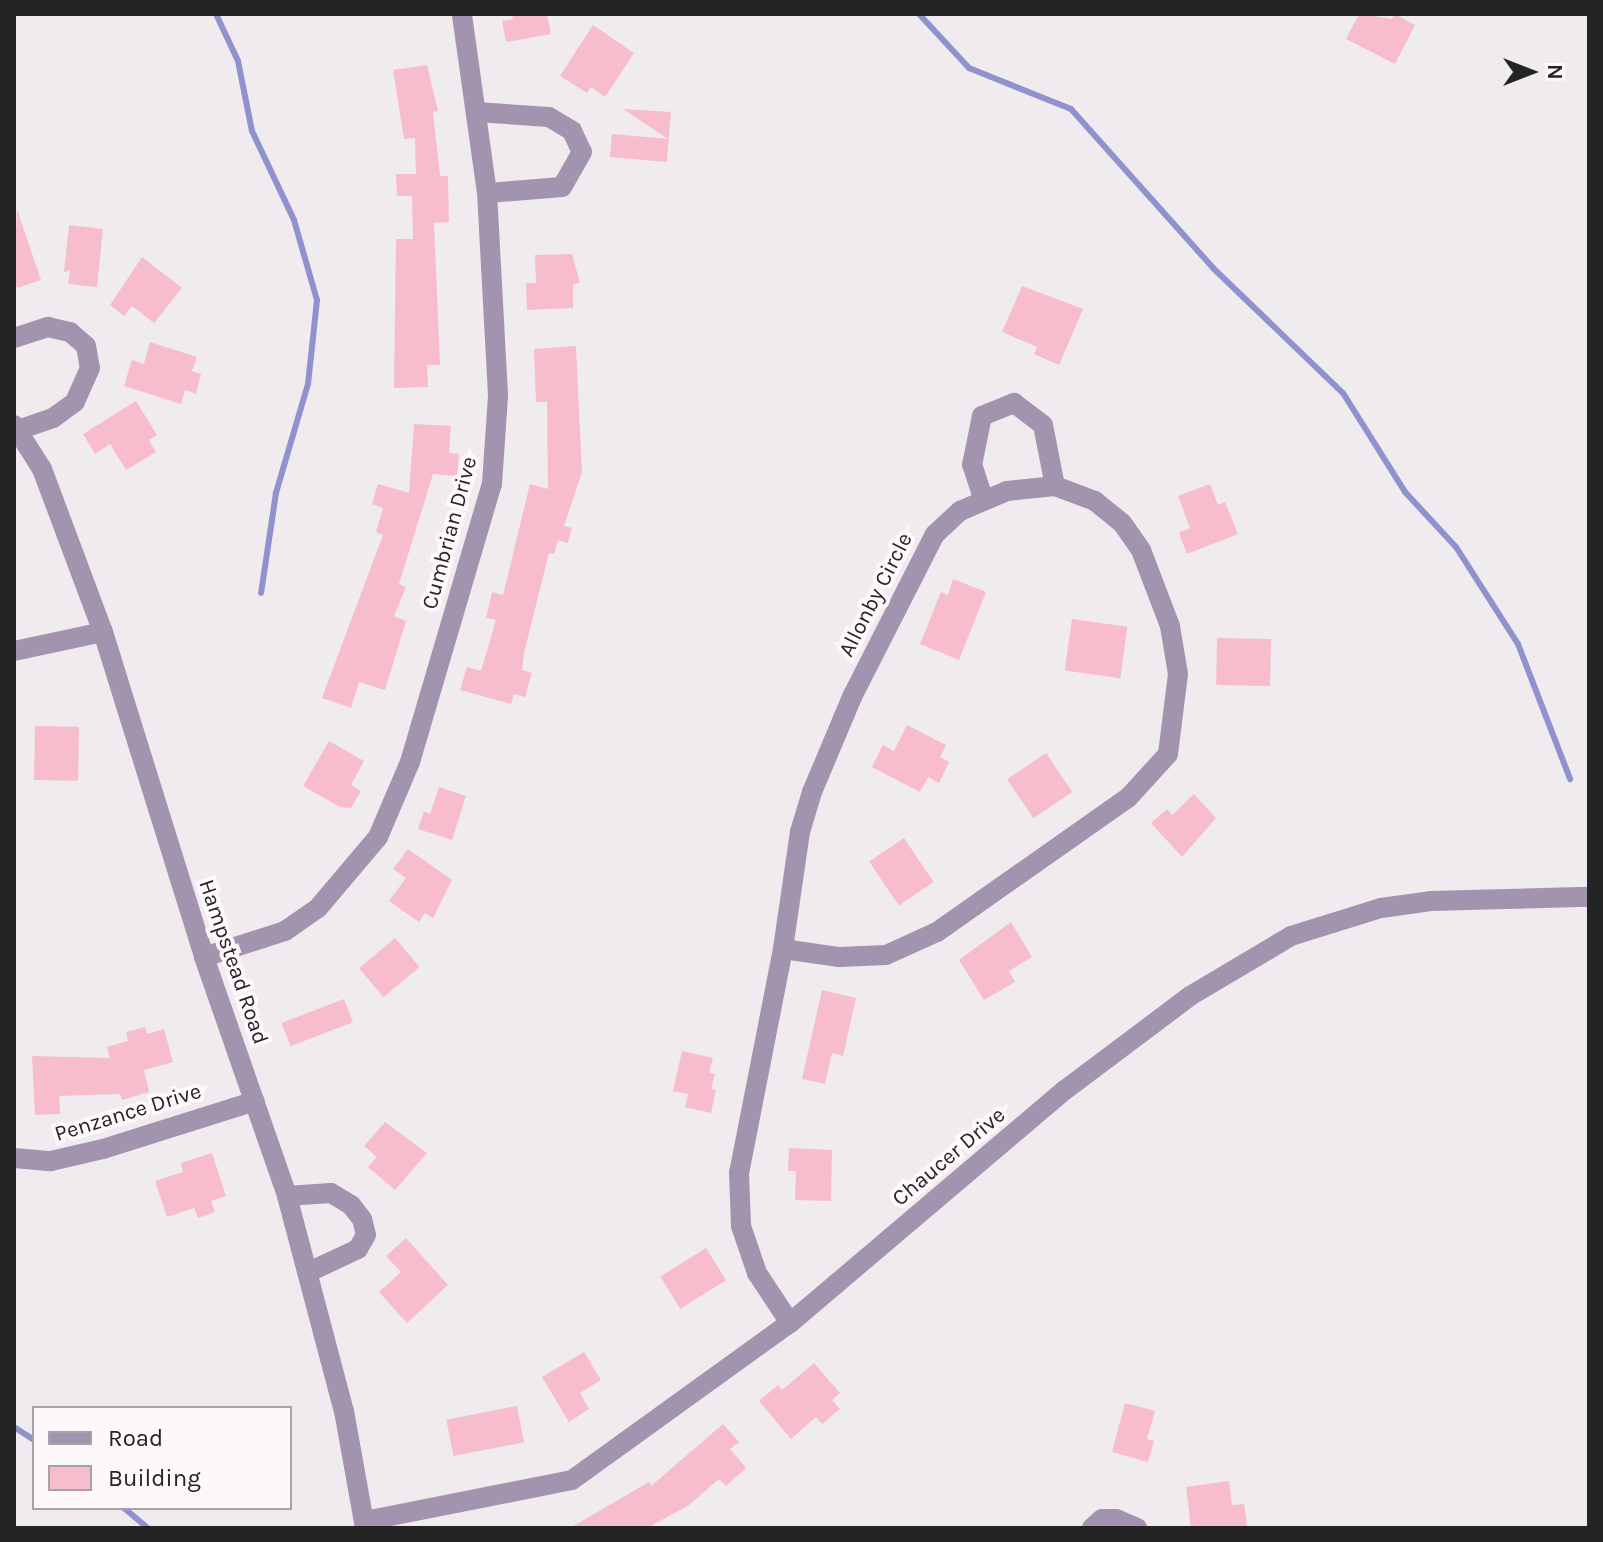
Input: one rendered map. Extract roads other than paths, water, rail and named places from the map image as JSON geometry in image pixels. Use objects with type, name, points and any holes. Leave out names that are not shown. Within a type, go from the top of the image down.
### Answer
[{"type":"street","name":"Cumbrian Drive","points":[[204,957],[285,931],[318,908],[378,837],[410,762],[492,484],[498,446],[487,193],[462,14]]},
{"type":"street","points":[[477,112],[549,117],[572,131],[582,152],[562,187],[487,193]]},
{"type":"street","points":[[14,338],[48,327],[70,332],[86,346],[90,368],[75,402],[53,418],[16,428]]},
{"type":"street","points":[[783,949],[839,957],[886,955],[937,932],[1128,798],[1168,754],[1178,674],[1170,626],[1141,550],[1122,523],[1095,501],[1055,486],[1043,425],[1014,403],[997,406],[982,416],[978,428],[972,465],[983,498]]},
{"type":"street","name":"Hampstead Road","points":[[16,428],[42,469],[103,632],[204,957],[287,1196],[309,1272],[365,1524]]},
{"type":"street","name":"Allonby Circle","points":[[790,1323],[757,1273],[741,1226],[739,1173],[783,949],[800,832],[852,697],[935,534],[983,498],[1055,486]]},
{"type":"street","points":[[14,651],[103,632]]},
{"type":"street","name":"Chaucer Drive","points":[[365,1524],[485,1501],[572,1480],[790,1323],[1065,1090],[1190,996],[1291,936],[1381,908],[1431,901],[1589,897]]},
{"type":"street","name":"Penzance Drive","points":[[14,1158],[51,1161],[255,1101]]},
{"type":"street","points":[[287,1196],[331,1193],[351,1205],[362,1219],[366,1235],[358,1249],[309,1272]]},
{"type":"street","points":[[1092,1528],[1102,1519],[1116,1519],[1137,1528]]},
{"type":"waterway","points":[[216,14],[238,61],[252,131],[294,220],[317,300],[308,384],[276,493],[261,593]]},
{"type":"waterway","points":[[919,14],[969,68],[1071,109],[1213,268],[1343,393],[1405,492],[1456,547],[1518,644],[1570,779]]},
{"type":"waterway","points":[[14,1427],[32,1439]]},
{"type":"waterway","points":[[126,1510],[148,1528]]}]
